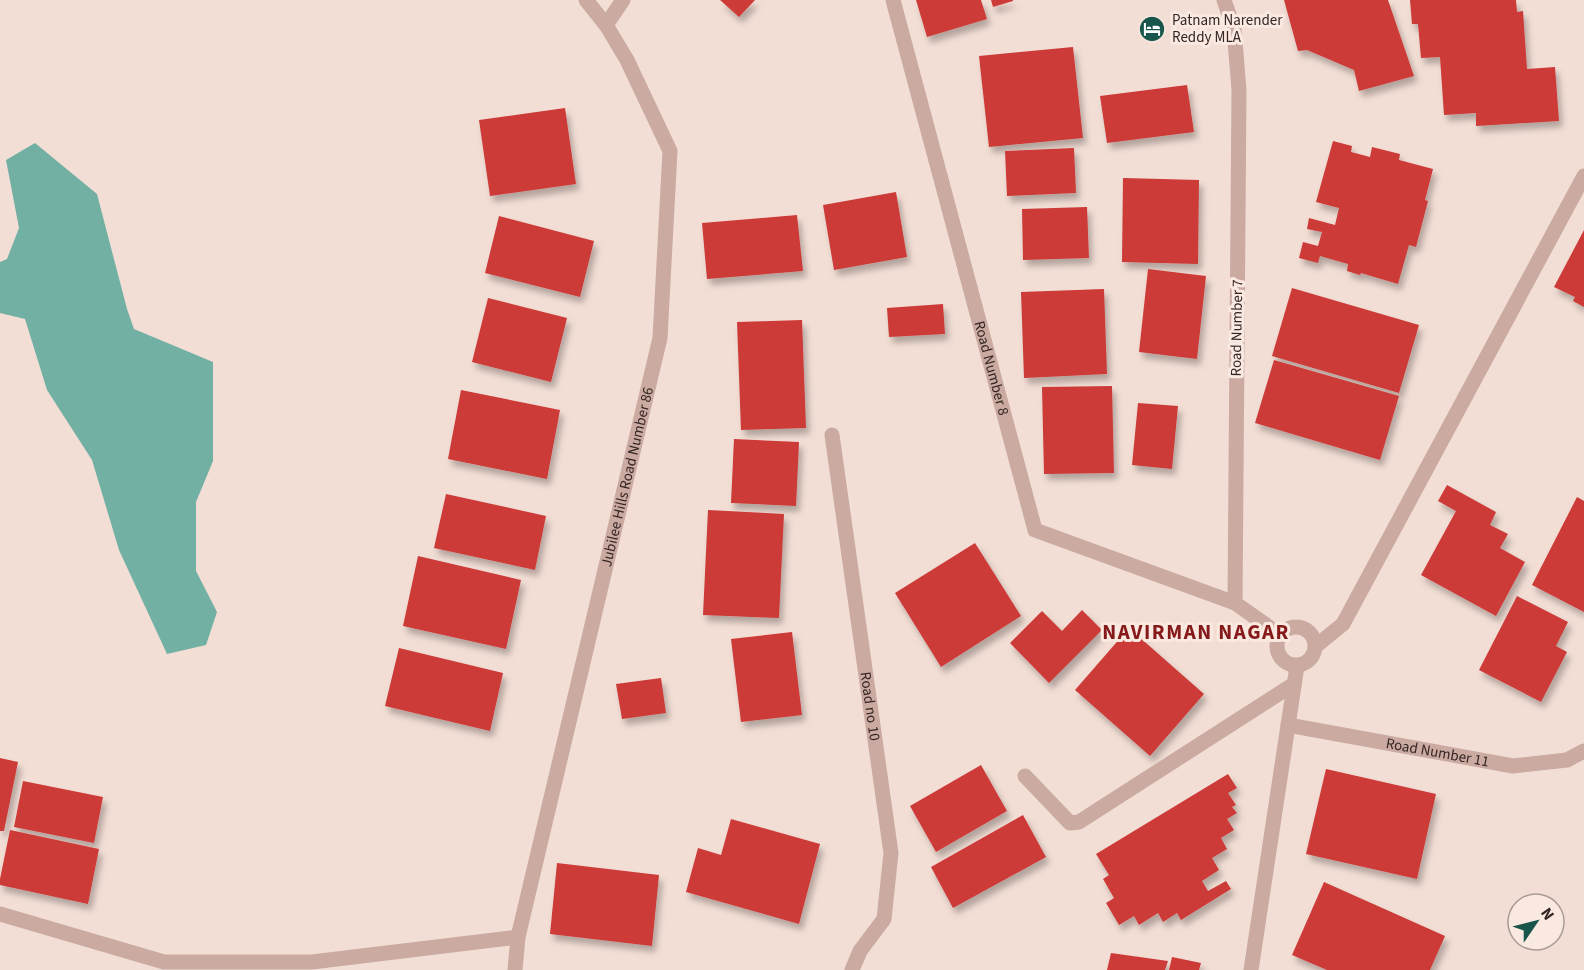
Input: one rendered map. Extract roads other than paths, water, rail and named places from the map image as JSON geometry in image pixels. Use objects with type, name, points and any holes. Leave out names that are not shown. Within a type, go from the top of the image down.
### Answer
[{"type":"street","name":"Jubilee Hills Road Number 86","points":[[515,970],[518,937],[660,338],[670,151],[627,60],[606,25],[586,0]]},
{"type":"street","points":[[606,25],[623,0]]},
{"type":"street","name":"Road Number 8","points":[[892,0],[1035,530],[1235,603]]},
{"type":"street","name":"Road Number 7","points":[[1224,0],[1234,29],[1239,90],[1235,603]]},
{"type":"street","points":[[1316,646],[1343,624],[1584,176]]},
{"type":"street","name":"Road no 10","points":[[832,435],[891,853],[884,919],[860,951],[852,970]]},
{"type":"street","points":[[1235,603],[1281,635]]},
{"type":"street","points":[[1291,628],[1304,628],[1314,637],[1316,646],[1313,657],[1303,665],[1291,665],[1281,658],[1277,647],[1281,635],[1291,628]]},
{"type":"street","points":[[1251,970],[1297,666]]},
{"type":"street","points":[[1025,776],[1070,823],[1078,822],[1294,684]]},
{"type":"street","name":"Road Number 11","points":[[1288,724],[1513,766],[1567,760],[1584,751]]},
{"type":"street","points":[[0,914],[164,962],[312,966],[518,937]]},
{"type":"water","points":[[35,143],[97,194],[134,329],[213,362],[213,461],[196,502],[196,571],[217,612],[206,645],[167,654],[119,550],[92,460],[47,390],[25,319],[0,313],[0,262],[7,259],[19,228],[6,160]]},
{"type":"place","name":"Patnam Narender Reddy MLA","points":[[1152,29]]},
{"type":"district","name":"NAVIRMAN NAGAR","points":[[1196,632]]}]
